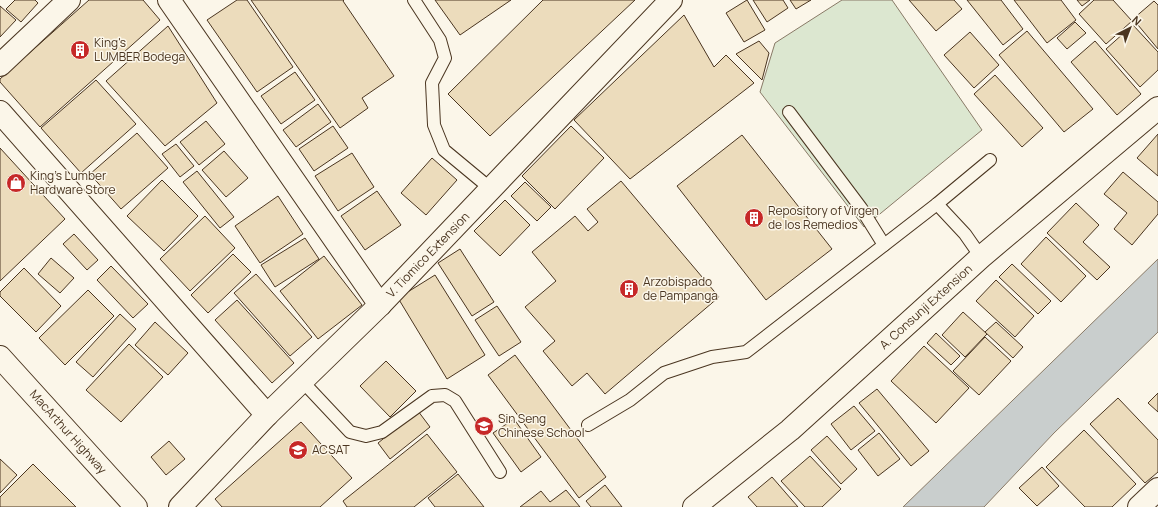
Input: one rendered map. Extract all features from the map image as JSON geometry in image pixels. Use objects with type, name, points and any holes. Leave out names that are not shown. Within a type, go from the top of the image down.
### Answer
[{"type":"main road","points":[[0,65],[69,0]]},
{"type":"main road","points":[[169,0],[380,305]]},
{"type":"main road","name":"V. Tiomico Extension","points":[[180,507],[268,415],[380,305],[672,0]]},
{"type":"main road","name":"A. Consunji Extension","points":[[694,507],[790,430],[981,257],[1158,108]]},
{"type":"main road","points":[[0,112],[268,415]]},
{"type":"main road","name":"MacArthur Highway","points":[[0,357],[136,507]]},
{"type":"main road","points":[[1139,507],[1158,489]]},
{"type":"lane","points":[[414,0],[440,40],[445,58],[432,83],[434,126],[444,150],[491,188]]},
{"type":"lane","points":[[789,112],[861,208],[884,245]]},
{"type":"lane","points":[[588,425],[630,400],[664,373],[712,357],[746,352],[937,204],[990,160]]},
{"type":"lane","points":[[937,204],[964,234],[981,257]]},
{"type":"lane","points":[[303,382],[350,432],[366,436],[382,432],[432,396],[445,395],[455,401],[500,472]]},
{"type":"green space","points":[[842,0],[892,0],[982,130],[864,227],[760,92],[775,43]]},
{"type":"shaded area","points":[[1158,259],[1158,332],[1054,433],[984,507],[903,507]]},
{"type":"building","points":[[15,0],[35,0],[38,3],[21,22],[6,9]]},
{"type":"building","name":"King's LUMBER Bodega","points":[[89,0],[143,0],[160,20],[40,127],[0,82],[0,79]]},
{"type":"building","points":[[237,0],[247,0],[293,67],[257,92],[207,20]]},
{"type":"building","points":[[251,0],[344,0],[343,1],[394,76],[362,98],[368,108],[340,128]]},
{"type":"building","points":[[435,0],[511,0],[460,35]]},
{"type":"building","points":[[543,0],[635,0],[490,136],[448,94]]},
{"type":"building","points":[[747,0],[765,30],[744,42],[726,13]]},
{"type":"building","points":[[753,0],[783,0],[788,8],[767,22]]},
{"type":"building","points":[[790,0],[811,0],[796,9]]},
{"type":"building","points":[[909,0],[954,0],[962,9],[936,31]]},
{"type":"building","points":[[967,0],[1001,0],[1023,29],[1003,45]]},
{"type":"building","points":[[1014,0],[1061,0],[1076,20],[1047,43]]},
{"type":"building","points":[[1077,0],[1090,0],[1082,6]]},
{"type":"building","points":[[1094,0],[1113,0],[1132,21],[1106,44],[1079,14]]},
{"type":"building","points":[[1154,1],[1158,5],[1158,49],[1133,19]]},
{"type":"building","points":[[0,6],[16,20],[0,37]]},
{"type":"building","points":[[684,15],[714,67],[726,55],[754,83],[630,179],[574,120]]},
{"type":"building","points":[[1075,22],[1086,33],[1067,49],[1057,38]]},
{"type":"building","points":[[1133,25],[1158,52],[1158,70],[1140,87],[1106,49]]},
{"type":"building","points":[[168,26],[217,103],[165,146],[106,81]]},
{"type":"building","points":[[1027,31],[1093,109],[1064,132],[999,55]]},
{"type":"building","points":[[970,32],[999,65],[974,88],[944,55]]},
{"type":"building","points":[[759,41],[769,53],[762,80],[736,54]]},
{"type":"building","points":[[1095,41],[1141,94],[1117,115],[1071,62]]},
{"type":"building","points":[[295,72],[315,100],[281,124],[261,96]]},
{"type":"building","points":[[995,75],[1043,128],[1022,147],[974,94]]},
{"type":"building","points":[[96,80],[136,124],[81,173],[41,128]]},
{"type":"building","points":[[318,104],[331,122],[296,147],[283,130]]},
{"type":"building","points":[[206,121],[225,144],[199,165],[180,142]]},
{"type":"building","points":[[333,126],[348,148],[314,171],[299,149]]},
{"type":"building","points":[[571,126],[604,158],[555,209],[522,176]]},
{"type":"building","points":[[137,133],[168,168],[121,209],[90,174]]},
{"type":"building","points":[[1158,134],[1158,176],[1137,158]]},
{"type":"building","name":"Repository of Virgen de los Remedios","points":[[742,135],[832,249],[766,300],[677,186]]},
{"type":"building","points":[[176,144],[194,166],[180,177],[162,154]]},
{"type":"building","name":"King's Lumber Hardware Store","points":[[0,148],[65,219],[0,281]]},
{"type":"building","points":[[224,151],[248,178],[226,197],[202,170]]},
{"type":"building","points":[[352,153],[374,187],[338,211],[315,176]]},
{"type":"building","points":[[432,158],[457,180],[426,215],[401,193]]},
{"type":"building","points":[[197,171],[234,217],[220,228],[183,182]]},
{"type":"building","points":[[1123,172],[1158,202],[1158,214],[1132,245],[1114,229],[1127,213],[1104,194]]},
{"type":"building","points":[[162,180],[198,216],[164,251],[127,216]]},
{"type":"building","name":"Arzobispado de Pampanga","points":[[621,181],[719,297],[605,394],[587,373],[572,386],[543,351],[555,341],[525,307],[556,281],[532,252],[575,216],[588,231],[598,222],[587,209]]},
{"type":"building","points":[[525,182],[551,207],[537,221],[511,196]]},
{"type":"building","points":[[377,191],[401,225],[365,250],[341,216]]},
{"type":"building","points":[[278,196],[303,234],[260,263],[235,226]]},
{"type":"building","points":[[505,200],[530,225],[500,256],[474,231]]},
{"type":"building","points":[[1076,203],[1099,225],[1083,242],[1110,267],[1097,280],[1047,233]]},
{"type":"building","points":[[205,216],[235,248],[190,291],[160,259]]},
{"type":"building","points":[[74,234],[98,260],[87,270],[63,244]]},
{"type":"building","points":[[1046,237],[1086,276],[1061,302],[1021,264]]},
{"type":"building","points":[[305,238],[319,259],[275,287],[261,265]]},
{"type":"building","points":[[460,249],[494,302],[472,316],[438,263]]},
{"type":"building","points":[[233,254],[251,272],[208,313],[191,295]]},
{"type":"building","points":[[324,256],[362,305],[318,339],[280,291]]},
{"type":"building","points":[[51,258],[74,278],[60,293],[38,274]]},
{"type":"building","points":[[1012,264],[1051,301],[1038,314],[999,277]]},
{"type":"building","points":[[111,266],[148,304],[133,318],[97,280]]},
{"type":"building","points":[[24,268],[61,306],[36,332],[0,296],[0,292]]},
{"type":"building","points":[[256,274],[312,337],[290,356],[234,293]]},
{"type":"building","points":[[435,275],[485,355],[447,379],[398,298]]},
{"type":"building","points":[[996,280],[1034,316],[1015,337],[976,301]]},
{"type":"building","points":[[88,290],[114,316],[65,365],[39,338]]},
{"type":"building","points":[[237,300],[294,363],[272,383],[215,320]]},
{"type":"building","points":[[497,306],[521,342],[499,356],[475,320]]},
{"type":"building","points":[[963,312],[987,334],[965,357],[942,335]]},
{"type":"building","points":[[120,314],[136,329],[93,377],[76,362]]},
{"type":"building","points":[[155,322],[188,353],[168,375],[135,345]]},
{"type":"building","points":[[996,322],[1023,347],[1013,358],[985,332]]},
{"type":"building","points":[[936,333],[960,356],[951,365],[927,343]]},
{"type":"building","points":[[985,337],[1011,361],[979,395],[953,371]]},
{"type":"building","points":[[129,344],[163,377],[121,422],[86,390]]},
{"type":"building","points":[[924,346],[969,388],[936,423],[891,381]]},
{"type":"building","points":[[515,355],[606,477],[579,498],[488,375]]},
{"type":"building","points":[[386,361],[416,391],[390,417],[360,386]]},
{"type":"building","points":[[877,389],[929,451],[911,466],[859,403]]},
{"type":"building","points":[[1158,393],[1158,412],[1148,403]]},
{"type":"building","points":[[1118,398],[1158,440],[1158,472],[1145,483],[1090,424]]},
{"type":"building","points":[[854,406],[875,431],[851,450],[831,424]]},
{"type":"building","points":[[418,411],[430,427],[390,459],[378,443]]},
{"type":"building","points":[[514,419],[541,457],[521,472],[493,433]]},
{"type":"building","name":"ACSAT","points":[[301,422],[352,478],[320,507],[222,507],[215,499]]},
{"type":"building","points":[[1084,430],[1136,484],[1112,507],[1085,507],[1046,467]]},
{"type":"building","points":[[879,433],[900,459],[878,476],[858,450]]},
{"type":"building","points":[[427,434],[457,472],[414,507],[347,507],[343,501]]},
{"type":"building","points":[[827,436],[857,469],[841,484],[811,450]]},
{"type":"building","points":[[169,441],[185,459],[166,475],[151,457]]},
{"type":"building","points":[[810,456],[841,489],[822,507],[805,507],[781,481]]},
{"type":"building","points":[[0,459],[17,475],[0,493]]},
{"type":"building","points":[[33,464],[76,507],[0,507],[0,497]]},
{"type":"building","points":[[1042,467],[1059,486],[1037,506],[1019,488]]},
{"type":"building","points":[[458,474],[484,507],[435,507],[428,498]]},
{"type":"building","points":[[772,477],[798,507],[757,507],[748,497]]},
{"type":"building","points":[[605,485],[622,507],[591,507],[586,501]]},
{"type":"building","points":[[566,490],[580,507],[520,507],[541,491],[550,502]]},
{"type":"place","name":"King's LUMBER Bodega","points":[[80,50]]},
{"type":"place","name":"King's Lumber Hardware Store","points":[[16,183]]},
{"type":"place","name":"Repository of Virgen de los Remedios","points":[[754,218]]},
{"type":"place","name":"Arzobispado de Pampanga","points":[[629,289]]},
{"type":"place","name":"Sin Seng Chinese School","points":[[484,426]]},
{"type":"place","name":"ACSAT","points":[[298,450]]}]
